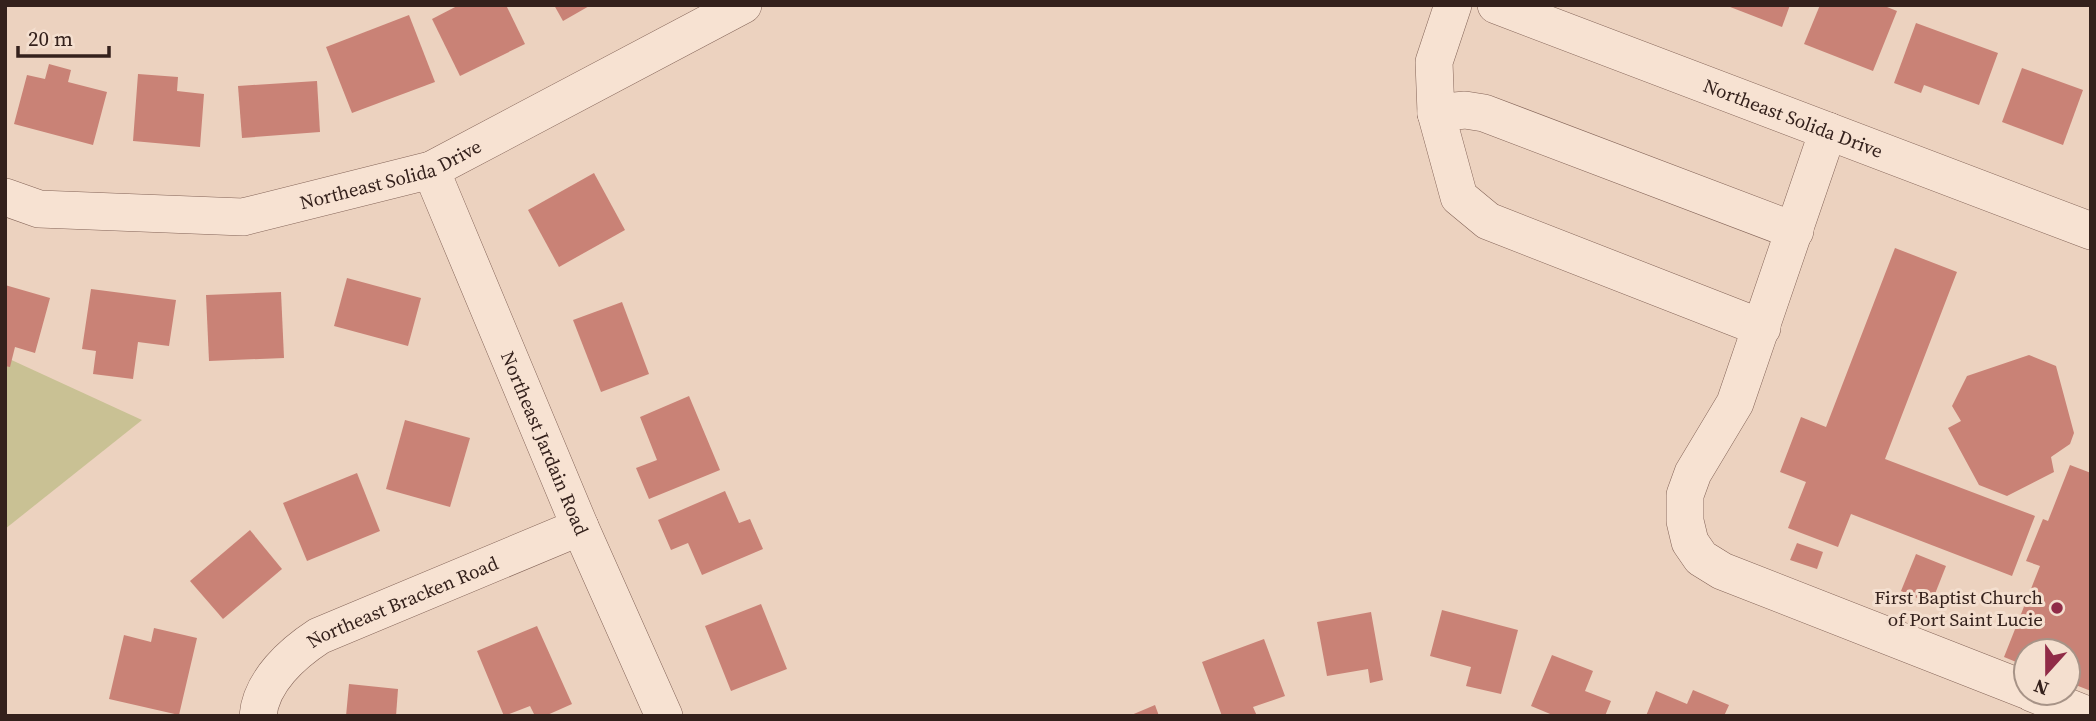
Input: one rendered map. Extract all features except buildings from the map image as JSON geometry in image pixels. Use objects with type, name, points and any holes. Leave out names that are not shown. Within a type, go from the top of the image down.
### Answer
[{"type":"street","name":"Northeast Solida Drive","points":[[5,197],[39,209],[243,217],[431,170],[743,5]]},
{"type":"street","points":[[1453,5],[1434,62],[1436,113],[1459,197],[1488,221],[1762,328]]},
{"type":"street","name":"Northeast Solida Drive","points":[[1496,5],[2091,231]]},
{"type":"street","points":[[1436,113],[1465,110],[1485,113],[1795,231]]},
{"type":"street","points":[[1828,131],[1735,403],[1693,472],[1685,495],[1685,521],[1690,542],[1701,558],[1722,571],[2012,685]]},
{"type":"street","name":"Northeast Jardain Road","points":[[431,170],[580,527],[664,716]]},
{"type":"street","name":"Northeast Bracken Road","points":[[258,716],[268,689],[281,669],[296,651],[320,636],[580,527]]},
{"type":"street","points":[[2067,707],[2090,716]]},
{"type":"shaded area","points":[[5,357],[142,420],[5,529]]},
{"type":"place","name":"First Baptist Church of Port Saint Lucie","points":[[2057,608]]}]
